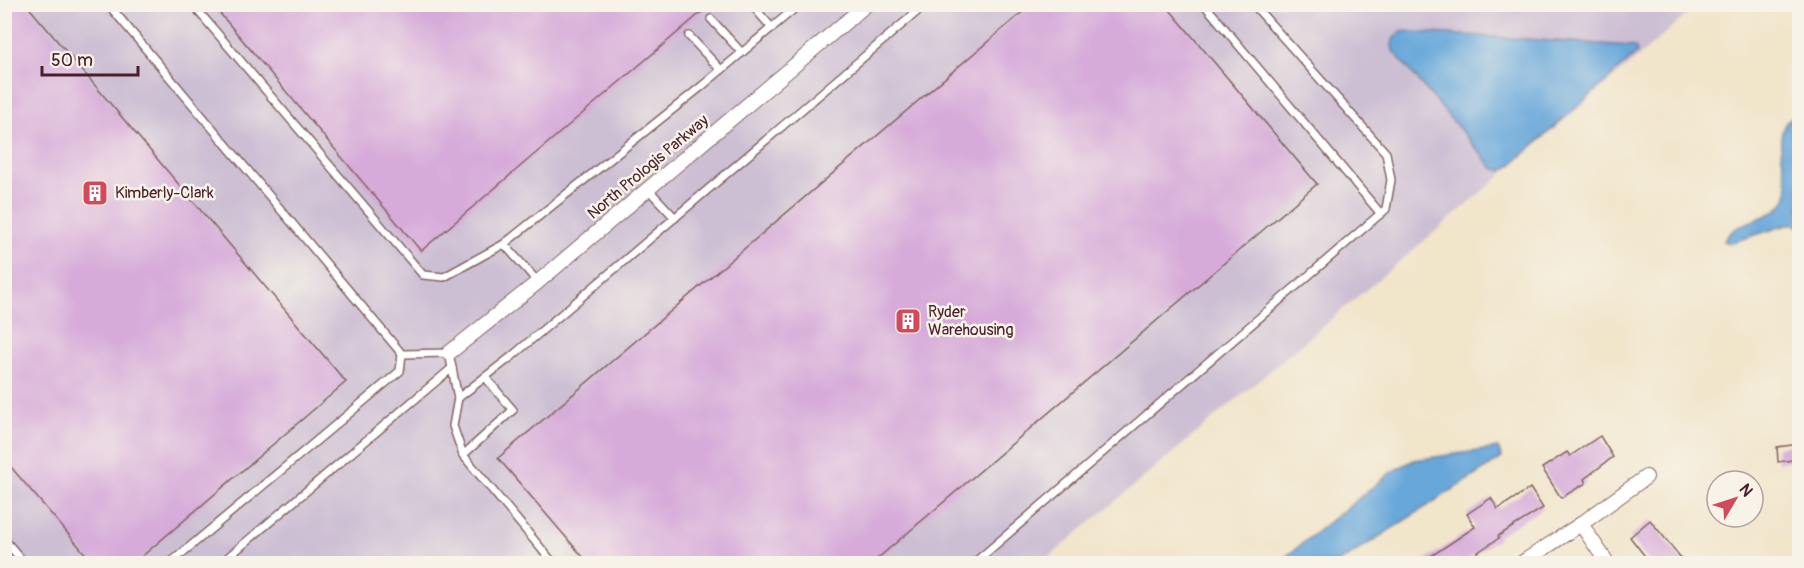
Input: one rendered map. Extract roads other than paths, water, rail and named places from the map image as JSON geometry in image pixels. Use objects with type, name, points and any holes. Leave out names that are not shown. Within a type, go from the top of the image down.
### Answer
[{"type":"street","name":"North Prologis Parkway","points":[[449,353],[538,282],[867,4]]},
{"type":"street","points":[[1520,564],[1646,477]]},
{"type":"street","points":[[1581,524],[1608,564]]},
{"type":"lane","points":[[108,4],[402,354],[400,371],[169,564]]},
{"type":"lane","points":[[196,4],[199,12],[423,275],[444,277],[504,244],[800,4]]},
{"type":"lane","points":[[751,4],[772,28]]},
{"type":"lane","points":[[458,398],[675,218],[926,4]]},
{"type":"lane","points":[[1204,4],[1381,214]]},
{"type":"lane","points":[[973,564],[1386,209],[1391,180],[1386,153],[1253,4]]},
{"type":"lane","points":[[711,18],[742,53]]},
{"type":"lane","points":[[689,36],[721,70]]},
{"type":"lane","points":[[648,189],[675,218]]},
{"type":"lane","points":[[504,244],[538,282]]},
{"type":"lane","points":[[402,354],[449,353],[458,398],[453,426],[463,454],[554,564]]},
{"type":"lane","points":[[220,564],[452,368]]},
{"type":"lane","points":[[463,454],[513,410],[485,377]]},
{"type":"lane","points":[[4,539],[25,564]]},
{"type":"water","points":[[1402,31],[1631,46],[1636,48],[1637,53],[1502,171],[1493,168],[1393,51],[1393,40]]},
{"type":"water","points":[[1799,109],[1799,227],[1793,223],[1730,243],[1724,241],[1738,228],[1775,211],[1787,196],[1788,187],[1781,149],[1781,135],[1786,123]]},
{"type":"water","points":[[1498,448],[1502,458],[1338,563],[1278,563],[1393,471],[1414,460]]},
{"type":"place","name":"Kimberly-Clark","points":[[95,193]]},
{"type":"place","name":"Ryder Warehousing","points":[[908,321]]}]
